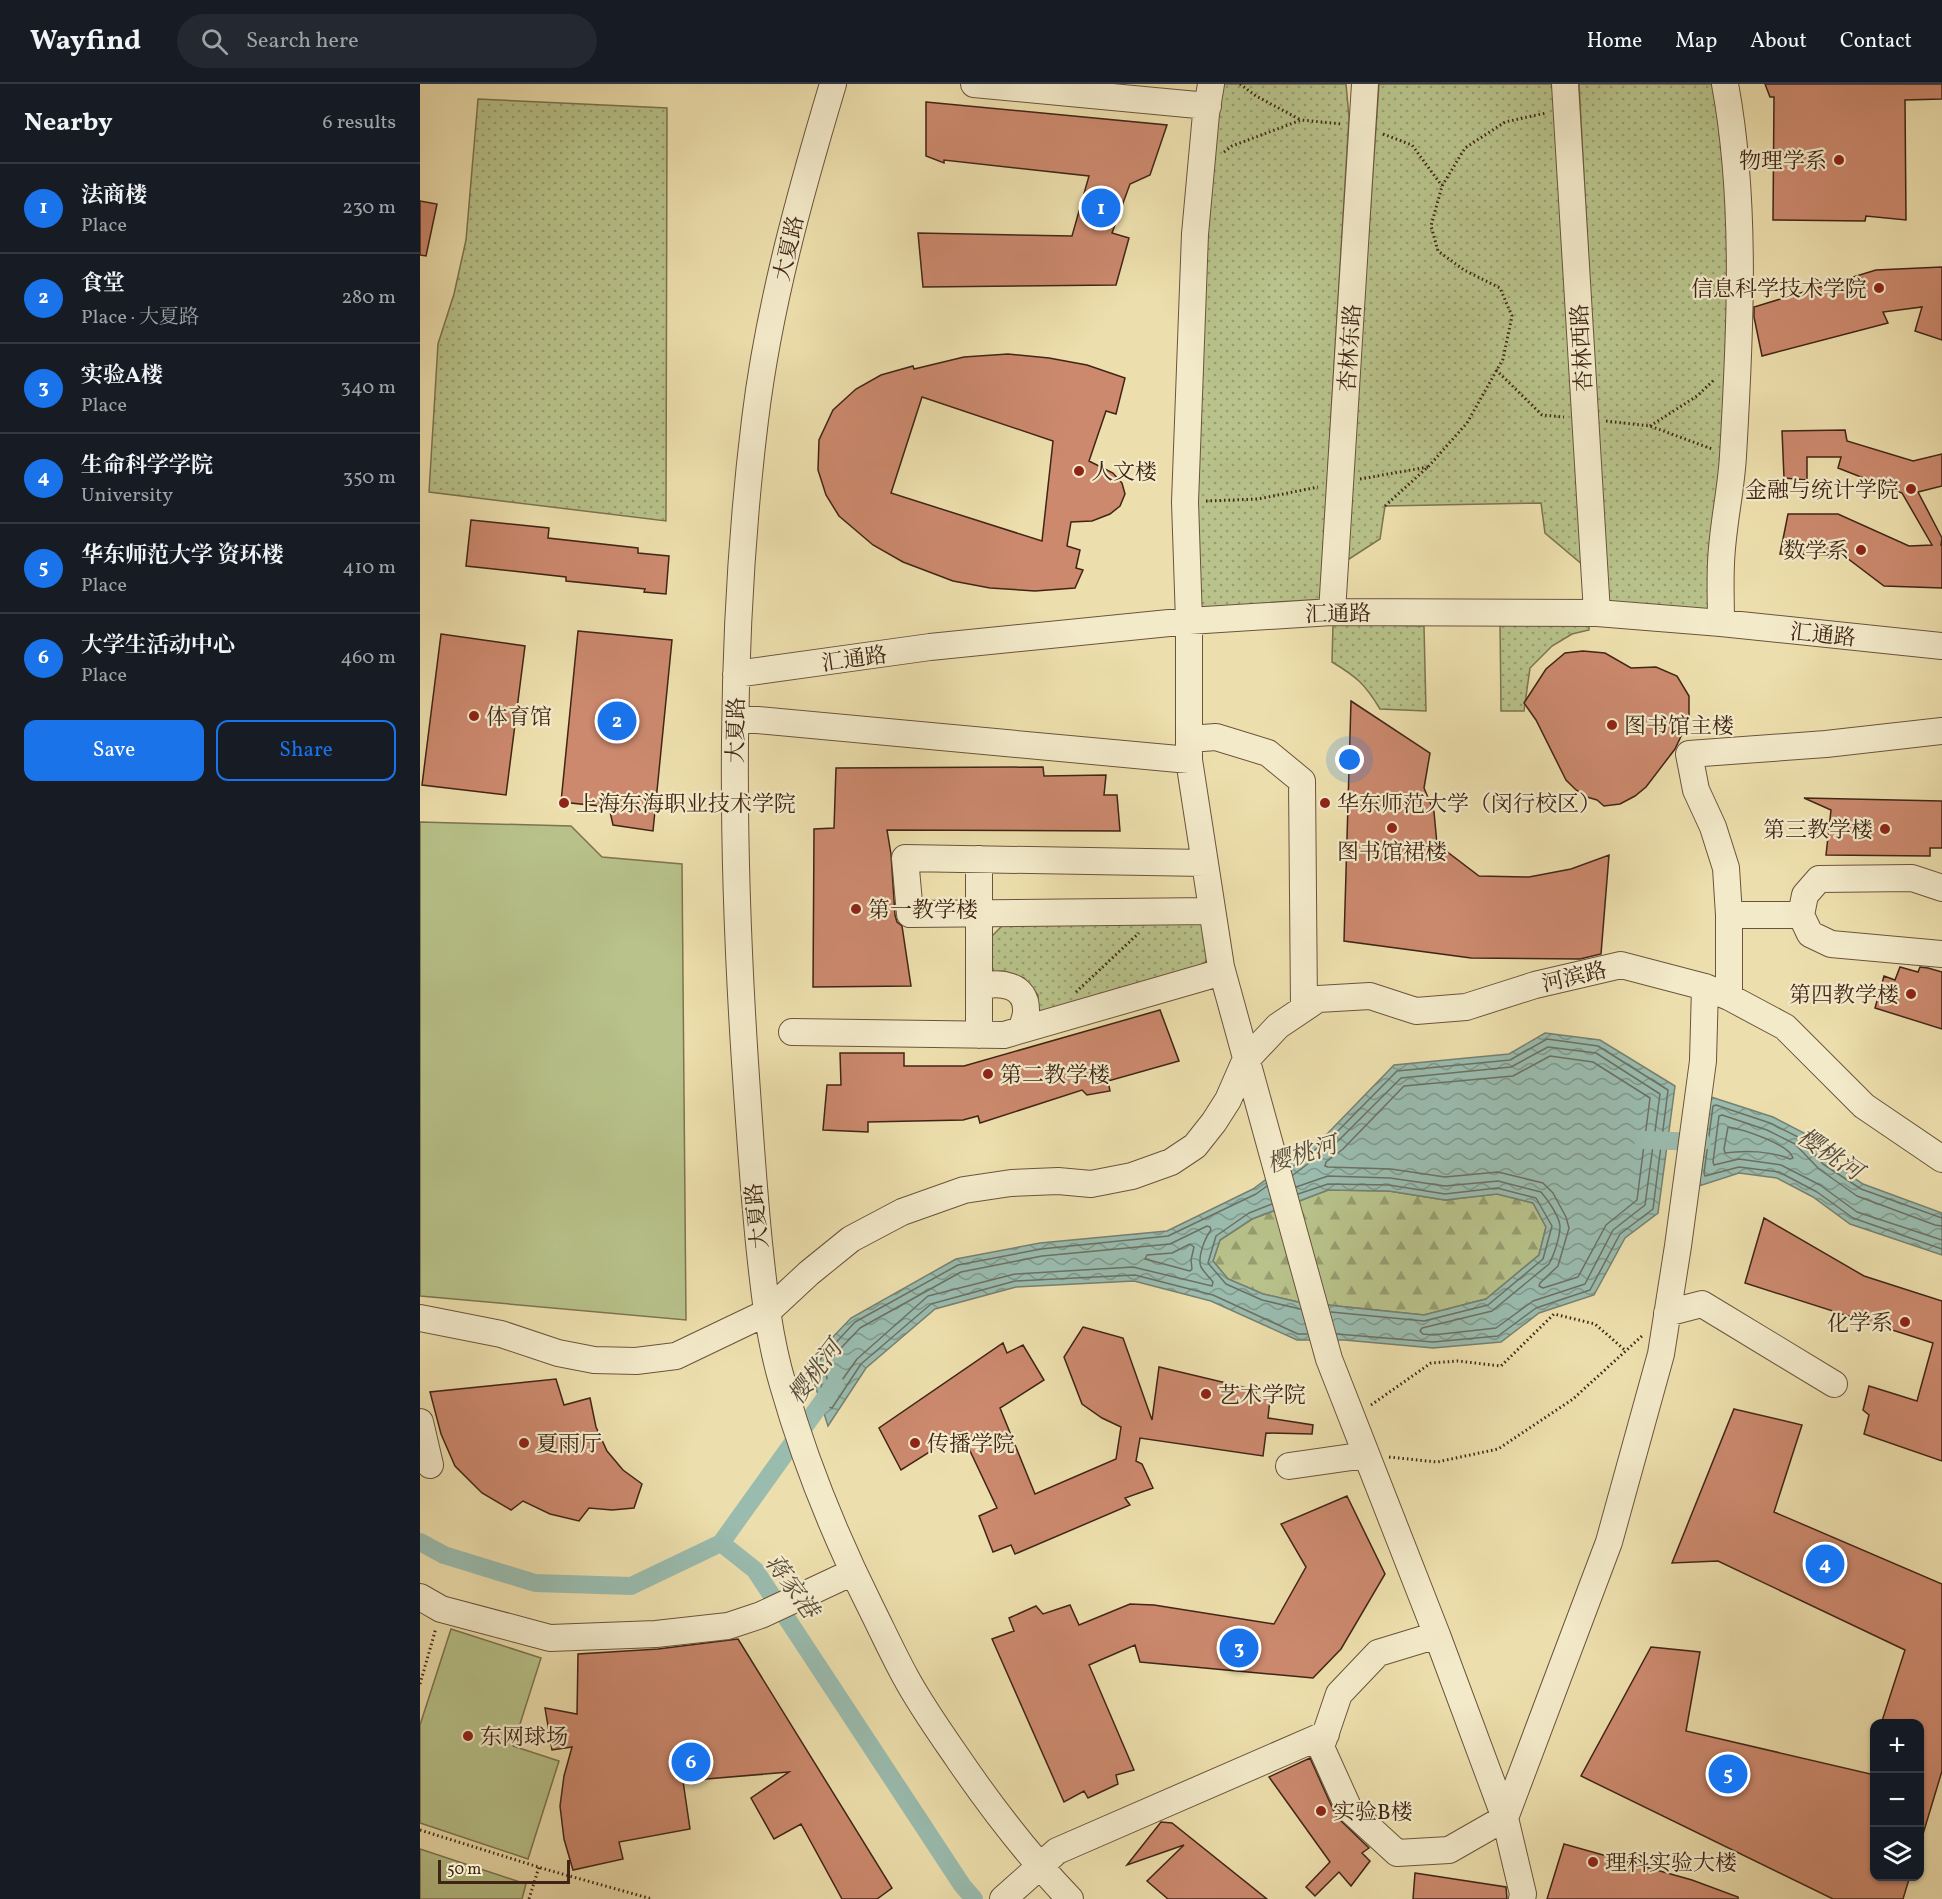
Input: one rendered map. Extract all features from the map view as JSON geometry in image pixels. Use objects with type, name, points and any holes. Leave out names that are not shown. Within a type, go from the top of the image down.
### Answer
[{"type":"street","name":"大夏路","points":[[833,84],[801,191],[780,276],[755,416],[741,555],[736,674],[735,787],[739,973],[752,1178],[766,1313],[782,1384],[814,1480],[842,1577],[945,1740],[992,1809],[1040,1868],[1070,1899]]},
{"type":"street","points":[[974,84],[1209,95],[1195,234],[1185,502],[1189,621],[1189,749],[1222,972],[1329,1359],[1437,1635],[1505,1818],[1523,1894],[1522,1899]]},
{"type":"street","name":"杏林东路","points":[[1332,612],[1365,84]]},
{"type":"street","points":[[1722,623],[1721,564],[1733,458],[1740,296],[1738,196],[1725,84]]},
{"type":"street","name":"杏林西路","points":[[1565,96],[1597,613]]},
{"type":"street","name":"汇通路","points":[[736,674],[930,647],[1189,621],[1332,612],[1597,613],[1722,623],[1942,646]]},
{"type":"street","points":[[736,718],[1189,749],[1216,737],[1268,753],[1302,781],[1304,1008]]},
{"type":"street","points":[[1729,997],[1729,915],[1726,868],[1713,826],[1696,790],[1689,754],[1826,744],[1942,731]]},
{"type":"street","points":[[1205,863],[905,858],[910,914],[1212,911]]},
{"type":"street","points":[[979,859],[979,1035]]},
{"type":"street","points":[[1942,888],[1912,878],[1819,879],[1805,895],[1801,915],[1809,934],[1832,944],[1942,954]]},
{"type":"street","points":[[1729,915],[1801,915]]},
{"type":"street","name":"河滨路","points":[[420,1318],[501,1335],[567,1355],[594,1360],[636,1361],[676,1356],[766,1313],[809,1273],[851,1239],[902,1212],[964,1190],[1011,1183],[1058,1180],[1091,1184],[1132,1176],[1170,1162],[1195,1146],[1214,1122],[1228,1100],[1245,1061],[1278,1026],[1318,999],[1370,996],[1416,1011],[1466,1007],[1535,985],[1621,965],[1704,987],[1729,997],[1785,1027],[1864,1106],[1942,1159]]},
{"type":"street","points":[[792,1032],[1004,1035],[1222,972]]},
{"type":"street","points":[[979,987],[992,983],[1011,986],[1024,998],[1026,1012],[1022,1030]]},
{"type":"street","points":[[1437,1635],[1378,1653],[1339,1694],[1321,1747],[1349,1809],[1397,1853],[1449,1850],[1505,1818],[1609,1542],[1661,1354],[1703,1061],[1704,987]]},
{"type":"street","points":[[1668,1313],[1702,1304],[1834,1384]]},
{"type":"street","points":[[420,1422],[430,1465]]},
{"type":"street","points":[[1289,1466],[1366,1455]]},
{"type":"street","points":[[430,1603],[550,1638],[656,1634],[728,1626],[761,1615],[842,1577]]},
{"type":"street","points":[[1007,1895],[1057,1851],[1326,1734]]},
{"type":"path","points":[[1240,84],[1256,96],[1301,120],[1363,126],[1412,146],[1443,186]]},
{"type":"path","points":[[1385,506],[1429,466],[1467,423],[1503,359],[1512,316],[1500,288],[1464,270],[1438,251],[1431,226],[1443,186],[1465,148],[1505,122],[1565,96]]},
{"type":"path","points":[[1201,170],[1232,146],[1301,120]]},
{"type":"path","points":[[1650,426],[1697,396],[1737,356]]},
{"type":"path","points":[[1496,370],[1542,415],[1650,426],[1733,458]]},
{"type":"path","points":[[1185,502],[1258,499],[1429,466]]},
{"type":"path","points":[[1075,992],[1162,912]]},
{"type":"path","points":[[1352,1418],[1431,1363],[1458,1361],[1501,1366],[1554,1314],[1595,1324],[1626,1351]]},
{"type":"path","points":[[1366,1455],[1437,1462],[1498,1449],[1573,1399],[1642,1336]]},
{"type":"path","points":[[420,1684],[430,1603]]},
{"type":"path","points":[[420,1830],[652,1899]]},
{"type":"path","points":[[529,1899],[539,1867]]},
{"type":"green space","points":[[1220,84],[1346,84],[1349,117],[1320,602],[1197,610],[1197,498],[1206,236]]},
{"type":"green space","points":[[1379,84],[1554,84],[1583,565],[1545,533],[1541,503],[1385,506],[1380,539],[1346,561]]},
{"type":"green space","points":[[1579,84],[1712,84],[1724,132],[1730,297],[1712,614],[1607,606]]},
{"type":"green space","points":[[478,99],[667,108],[666,521],[429,492],[438,344],[454,294],[466,240]]},
{"type":"green space","points":[[1500,621],[1589,621],[1589,630],[1572,634],[1552,646],[1530,668],[1524,711],[1501,711]]},
{"type":"green space","points":[[1333,624],[1424,626],[1426,711],[1380,709],[1360,682],[1332,662]]},
{"type":"green space","points":[[420,822],[571,826],[602,857],[682,864],[686,1320],[420,1296]]},
{"type":"green space","points":[[1201,919],[1208,956],[1202,969],[1038,1017],[1038,995],[1024,978],[1004,971],[993,972],[988,940],[1005,923]]},
{"type":"green space","points":[[1328,1190],[1389,1191],[1445,1200],[1497,1194],[1533,1203],[1546,1227],[1539,1255],[1486,1299],[1424,1315],[1298,1302],[1263,1294],[1228,1279],[1213,1261],[1220,1240],[1252,1219]]},
{"type":"green space","name":"东网球场","points":[[451,1629],[541,1658],[513,1746],[559,1761],[528,1859],[420,1823],[420,1725]]},
{"type":"green space","points":[[420,1849],[526,1884],[522,1899],[420,1899]]},
{"type":"water","points":[[1545,1033],[1600,1040],[1675,1086],[1658,1213],[1625,1238],[1594,1295],[1539,1313],[1501,1342],[1433,1348],[1344,1340],[1297,1340],[1211,1301],[1134,1281],[1016,1287],[935,1309],[866,1368],[828,1426],[808,1363],[851,1318],[956,1259],[1040,1243],[1167,1231],[1253,1189],[1328,1133],[1394,1065],[1509,1054]],"holes":[[[1328,1190],[1389,1191],[1445,1200],[1497,1194],[1533,1203],[1546,1227],[1539,1255],[1486,1299],[1424,1315],[1298,1302],[1263,1294],[1228,1279],[1213,1261],[1220,1240],[1252,1219]]]},
{"type":"water","points":[[1708,1096],[1773,1117],[1804,1133],[1827,1159],[1863,1184],[1942,1213],[1942,1255],[1850,1224],[1813,1197],[1777,1178],[1739,1173],[1696,1187]]},
{"type":"building","name":"物理学系","points":[[1765,84],[1942,84],[1942,99],[1905,100],[1906,220],[1866,216],[1865,221],[1773,220],[1774,97],[1770,97]]},
{"type":"building","points":[[926,102],[1167,125],[1150,175],[1130,184],[1112,233],[1129,238],[1116,285],[923,287],[918,233],[1072,236],[1089,176],[944,160],[944,163],[926,156]]},
{"type":"building","points":[[420,201],[437,204],[426,256],[420,255]]},
{"type":"building","name":"信息科学技术学院","points":[[1942,267],[1942,340],[1915,331],[1922,307],[1883,312],[1888,323],[1762,356],[1754,307],[1876,270]]},
{"type":"building","name":"人文楼","points":[[1008,354],[1049,358],[1087,365],[1125,378],[1116,414],[1106,411],[1089,461],[1113,473],[1122,483],[1125,494],[1120,506],[1110,514],[1092,521],[1071,522],[1067,546],[1080,550],[1076,568],[1083,570],[1075,588],[1035,591],[990,588],[953,581],[903,562],[873,545],[839,516],[826,495],[818,470],[819,440],[833,410],[856,389],[881,375],[913,366],[914,369],[964,357]],"holes":[[[922,397],[1053,441],[1042,541],[891,493]]]},
{"type":"building","points":[[1845,430],[1847,441],[1913,461],[1942,454],[1942,486],[1918,492],[1942,538],[1942,588],[1884,586],[1843,555],[1780,554],[1788,514],[1838,514],[1909,546],[1932,545],[1902,493],[1838,468],[1841,457],[1807,457],[1807,480],[1784,478],[1782,431]]},
{"type":"building","points":[[471,520],[549,528],[548,538],[638,548],[638,553],[669,556],[666,594],[644,592],[645,589],[566,581],[566,577],[466,566]]},
{"type":"building","points":[[578,631],[672,640],[653,831],[613,825],[609,807],[561,802]]},
{"type":"building","name":"体育馆","points":[[441,634],[525,646],[506,795],[422,785]]},
{"type":"building","name":"图书馆主楼","points":[[1583,651],[1605,653],[1631,668],[1656,667],[1677,676],[1689,696],[1689,719],[1675,749],[1646,787],[1620,804],[1604,806],[1576,790],[1566,780],[1536,720],[1524,703],[1546,669],[1565,653]]},
{"type":"building","name":"图书馆裙楼","points":[[1351,701],[1430,753],[1424,788],[1434,812],[1437,844],[1479,876],[1529,877],[1571,869],[1609,855],[1601,954],[1580,959],[1471,958],[1344,941]]},
{"type":"building","name":"第一教学楼","points":[[1043,767],[1044,776],[1106,775],[1104,795],[1117,795],[1120,831],[887,830],[895,915],[897,922],[902,926],[911,986],[813,987],[814,829],[834,828],[836,768]]},
{"type":"building","name":"第三教学楼","points":[[1804,798],[1942,801],[1942,848],[1930,848],[1930,856],[1826,855],[1831,810]]},
{"type":"building","name":"第四教学楼","points":[[1900,967],[1918,972],[1920,967],[1942,972],[1942,1029],[1875,1008],[1884,976],[1895,980]]},
{"type":"building","name":"第二教学楼","points":[[1160,1010],[1179,1061],[1108,1081],[1110,1091],[1087,1095],[1082,1090],[980,1123],[978,1116],[963,1120],[868,1122],[868,1132],[823,1130],[827,1085],[841,1085],[840,1053],[904,1053],[904,1066],[964,1066]]},
{"type":"building","name":"化学系","points":[[1764,1218],[1864,1276],[1942,1301],[1942,1461],[1864,1434],[1869,1415],[1863,1410],[1869,1386],[1917,1401],[1933,1343],[1745,1283]]},
{"type":"building","points":[[1083,1327],[1123,1338],[1152,1420],[1159,1367],[1256,1390],[1256,1398],[1270,1399],[1268,1418],[1313,1425],[1312,1434],[1266,1433],[1263,1456],[1140,1438],[1136,1461],[1142,1464],[1153,1488],[1125,1498],[1130,1505],[1015,1554],[1011,1545],[993,1552],[979,1516],[997,1508],[961,1432],[901,1470],[879,1428],[1003,1343],[1007,1353],[1023,1345],[1044,1380],[1000,1408],[1035,1494],[1116,1459],[1121,1427],[1102,1418],[1082,1404],[1064,1357]]},
{"type":"building","name":"夏雨厅","points":[[556,1379],[564,1405],[590,1398],[596,1427],[607,1451],[623,1470],[642,1484],[634,1508],[612,1510],[589,1508],[579,1521],[550,1514],[523,1501],[511,1510],[482,1493],[455,1466],[441,1434],[430,1392]]},
{"type":"building","points":[[1734,1409],[1802,1425],[1774,1512],[1942,1584],[1942,1771],[1924,1831],[1924,1719],[1883,1719],[1905,1650],[1718,1561],[1672,1563]]},
{"type":"building","points":[[1347,1496],[1385,1574],[1341,1649],[1313,1678],[1140,1662],[1135,1645],[1089,1665],[1134,1770],[1116,1775],[1118,1784],[1088,1798],[1084,1791],[1064,1802],[992,1639],[1014,1631],[1009,1618],[1036,1606],[1043,1614],[1070,1605],[1079,1625],[1130,1604],[1154,1605],[1274,1624],[1306,1567],[1281,1524]]},
{"type":"building","points":[[738,1639],[892,1888],[877,1899],[842,1899],[801,1824],[774,1839],[751,1798],[789,1772],[683,1781],[690,1829],[619,1842],[623,1859],[573,1870],[564,1839],[560,1806],[564,1776],[572,1747],[552,1750],[545,1708],[577,1714],[578,1654],[658,1649]]},
{"type":"building","points":[[1651,1647],[1700,1652],[1686,1731],[1870,1774],[1870,1881],[1908,1881],[1903,1899],[1833,1899],[1581,1776]]},
{"type":"building","name":"实验B楼","points":[[1310,1758],[1336,1816],[1369,1848],[1362,1853],[1370,1861],[1351,1886],[1339,1872],[1315,1896],[1306,1887],[1330,1862],[1269,1777]]},
{"type":"building","points":[[1161,1822],[1172,1823],[1267,1899],[1168,1899],[1147,1881],[1184,1845],[1127,1865]]},
{"type":"building","name":"理科实验大楼","points":[[1564,1844],[1692,1880],[1738,1897],[1738,1899],[1547,1899]]},
{"type":"building","points":[[1415,1873],[1506,1887],[1507,1899],[1413,1899]]},
{"type":"waterway","name":"樱桃河","points":[[1643,1140],[1702,1142]]},
{"type":"waterway","name":"樱桃河","points":[[721,1543],[835,1384]]},
{"type":"waterway","name":"蒋家港","points":[[420,1542],[444,1555],[535,1583],[631,1586],[721,1543],[755,1570],[962,1885],[974,1899]]},
{"type":"place","name":"物理学系","points":[[1839,160]]},
{"type":"place","name":"法商楼","points":[[1101,208]]},
{"type":"place","name":"信息科学技术学院","points":[[1879,288]]},
{"type":"place","name":"人文楼","points":[[1079,471]]},
{"type":"place","name":"金融与统计学院","points":[[1911,489]]},
{"type":"place","name":"数学系","points":[[1861,550]]},
{"type":"place","name":"体育馆","points":[[474,716]]},
{"type":"place","name":"食堂","points":[[617,721]]},
{"type":"place","name":"图书馆主楼","points":[[1612,725]]},
{"type":"place","name":"上海东海职业技术学院","points":[[564,803]]},
{"type":"place","name":"华东师范大学（闵行校区）","points":[[1325,803]]},
{"type":"place","name":"图书馆裙楼","points":[[1392,828]]},
{"type":"place","name":"第三教学楼","points":[[1885,829]]},
{"type":"place","name":"第一教学楼","points":[[856,909]]},
{"type":"place","name":"第四教学楼","points":[[1911,994]]},
{"type":"place","name":"第二教学楼","points":[[988,1074]]},
{"type":"place","name":"化学系","points":[[1905,1322]]},
{"type":"place","name":"艺术学院","points":[[1206,1394]]},
{"type":"place","name":"夏雨厅","points":[[524,1443]]},
{"type":"place","name":"传播学院","points":[[915,1443]]},
{"type":"place","name":"生命科学学院","points":[[1825,1564]]},
{"type":"place","name":"实验A楼","points":[[1239,1648]]},
{"type":"place","name":"东网球场","points":[[468,1736]]},
{"type":"place","name":"大学生活动中心","points":[[691,1762]]},
{"type":"place","name":"华东师范大学 资环楼","points":[[1728,1774]]},
{"type":"place","name":"实验B楼","points":[[1321,1811]]},
{"type":"place","name":"理科实验大楼","points":[[1593,1862]]}]
